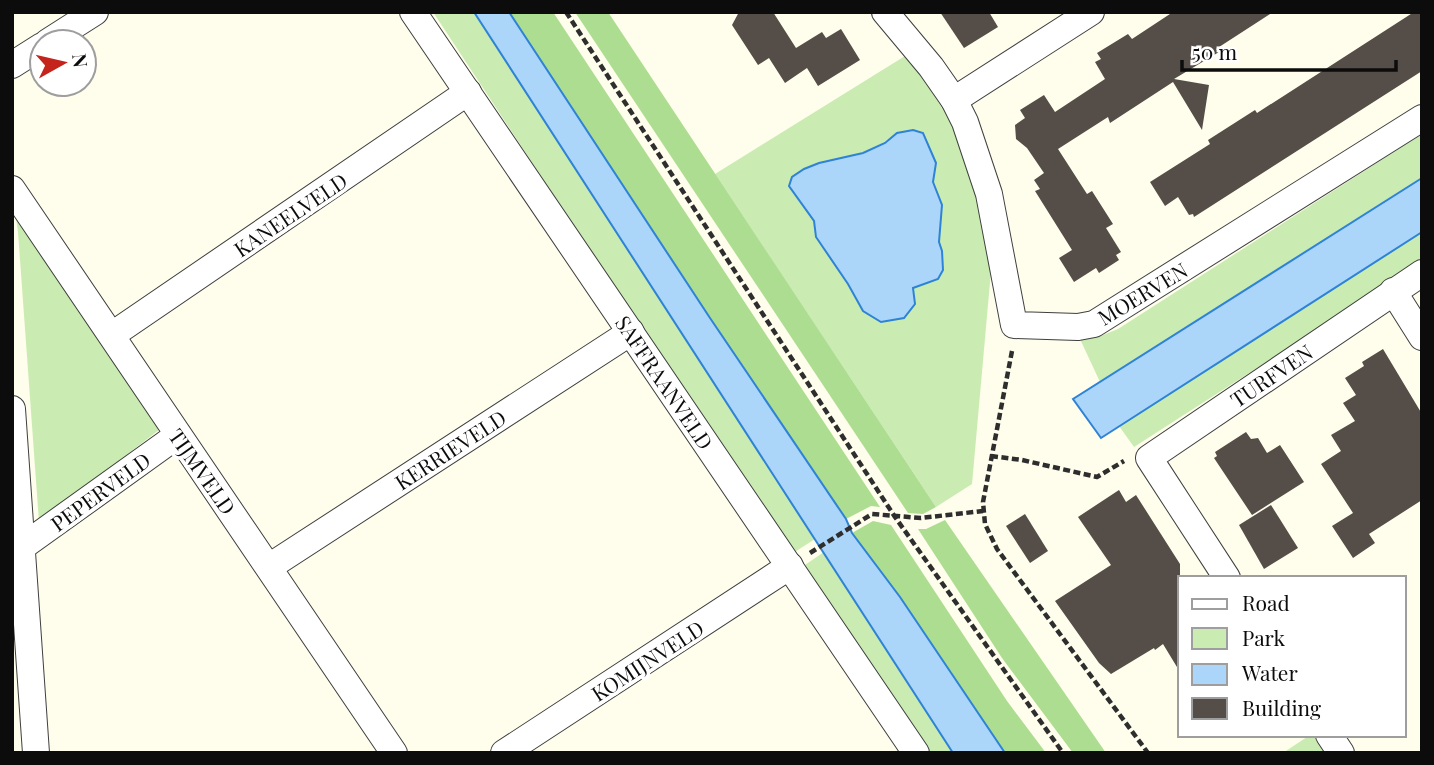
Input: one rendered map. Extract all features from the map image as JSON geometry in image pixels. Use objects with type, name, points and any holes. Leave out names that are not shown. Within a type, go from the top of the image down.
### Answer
[{"type":"street","points":[[69,28],[94,12]]},
{"type":"street","name":"SAFFRAANVELD","points":[[414,12],[631,332],[800,560],[916,753]]},
{"type":"street","points":[[885,12],[931,67],[954,100],[965,122],[989,194],[1014,326]]},
{"type":"street","points":[[954,100],[1091,12]]},
{"type":"street","points":[[12,65],[28,55]]},
{"type":"street","name":"KANEELVELD","points":[[112,335],[468,92]]},
{"type":"street","name":"MOERVEN","points":[[1014,326],[1038,324],[1078,327],[1094,324],[1422,118]]},
{"type":"street","name":"TIJMVELD","points":[[12,189],[394,753]]},
{"type":"street","name":"TURFVEN","points":[[1149,458],[1422,273]]},
{"type":"street","points":[[1393,291],[1422,337]]},
{"type":"street","name":"KERRIEVELD","points":[[269,567],[631,332]]},
{"type":"street","name":"PEPERVELD","points":[[12,409],[22,547],[22,685],[36,753]]},
{"type":"street","name":"PEPERVELD","points":[[22,547],[178,435]]},
{"type":"street","points":[[1149,458],[1226,576]]},
{"type":"street","name":"KOMIJNVELD","points":[[504,753],[800,560]]},
{"type":"street","points":[[1330,737],[1341,753]]},
{"type":"path","points":[[566,12],[895,517],[1063,753]]},
{"type":"path","points":[[1014,326],[1013,349],[983,511],[985,524],[997,549],[1148,753]]},
{"type":"path","points":[[992,456],[1097,477],[1126,460],[1149,458]]},
{"type":"path","points":[[800,560],[872,514],[921,518],[983,511]]},
{"type":"green space","points":[[433,12],[474,12],[815,539],[790,555]]},
{"type":"green space","points":[[509,12],[553,12],[880,507],[871,506],[846,519]]},
{"type":"green space","points":[[575,12],[608,12],[936,507],[923,514],[908,513]]},
{"type":"green space","points":[[905,56],[934,87],[954,120],[970,165],[991,271],[972,484],[936,507],[715,174]],"holes":[[[897,133],[936,163],[933,182],[942,205],[939,242],[942,251],[938,279],[913,288],[855,298],[816,237],[814,221],[819,163],[870,149]]]},
{"type":"green space","points":[[1422,134],[1422,178],[1100,382],[1080,339],[1098,337],[1118,329]]},
{"type":"green space","points":[[15,210],[168,423],[39,522],[18,232]]},
{"type":"green space","points":[[1422,232],[1422,262],[1134,447],[1119,426]]},
{"type":"green space","points":[[945,520],[1106,753],[1073,753],[1002,658],[918,529],[926,529]]},
{"type":"green space","points":[[873,521],[891,525],[1007,701],[1046,753],[1005,753],[900,597],[852,533]]},
{"type":"green space","points":[[824,552],[953,753],[920,753],[799,569]]},
{"type":"green space","points":[[1307,737],[1316,737],[1326,753],[1283,753]]},
{"type":"water","points":[[474,12],[509,12],[846,519],[852,533],[900,597],[1005,753],[953,753]]},
{"type":"water","points":[[913,130],[923,133],[936,163],[933,182],[942,205],[939,242],[943,270],[938,279],[913,288],[915,304],[904,318],[881,322],[863,311],[816,237],[814,221],[789,186],[792,177],[804,169],[863,153],[885,143],[897,133]]},
{"type":"water","points":[[1422,178],[1422,232],[1101,438],[1073,399]]},
{"type":"building","points":[[739,12],[773,12],[796,48],[822,32],[826,38],[841,29],[860,60],[818,86],[807,68],[785,83],[769,58],[758,65],[732,25]]},
{"type":"building","points":[[940,12],[989,12],[998,27],[964,48]]},
{"type":"building","points":[[1173,12],[1273,12],[1216,49],[1219,52],[1174,79],[1209,85],[1202,130],[1173,82],[1110,123],[1108,117],[1058,149],[1087,194],[1092,191],[1113,224],[1106,228],[1121,252],[1116,255],[1119,260],[1099,273],[1096,268],[1074,282],[1059,258],[1072,250],[1035,191],[1040,189],[1034,180],[1044,173],[1027,148],[1016,139],[1015,125],[1025,118],[1020,110],[1044,95],[1055,112],[1105,79],[1095,62],[1101,59],[1097,53],[1128,34],[1132,39]]},
{"type":"building","points":[[1414,12],[1422,12],[1422,71],[1194,217],[1193,214],[1189,215],[1178,197],[1165,206],[1150,182],[1210,144],[1208,140],[1255,110],[1257,113]]},
{"type":"building","points":[[1383,349],[1422,414],[1422,500],[1369,534],[1375,543],[1353,558],[1332,526],[1353,513],[1321,464],[1341,451],[1331,435],[1355,421],[1343,403],[1356,395],[1345,378],[1364,366],[1362,362]]},
{"type":"building","points":[[1246,432],[1251,439],[1258,438],[1267,453],[1280,445],[1304,482],[1252,515],[1214,458],[1217,456],[1215,452]]},
{"type":"building","points":[[1119,490],[1126,502],[1136,495],[1180,564],[1178,669],[1163,644],[1111,674],[1099,663],[1055,601],[1111,565],[1078,517]]},
{"type":"building","points":[[1271,505],[1298,548],[1264,569],[1239,525]]},
{"type":"building","points":[[1025,514],[1048,551],[1030,563],[1006,526]]}]
